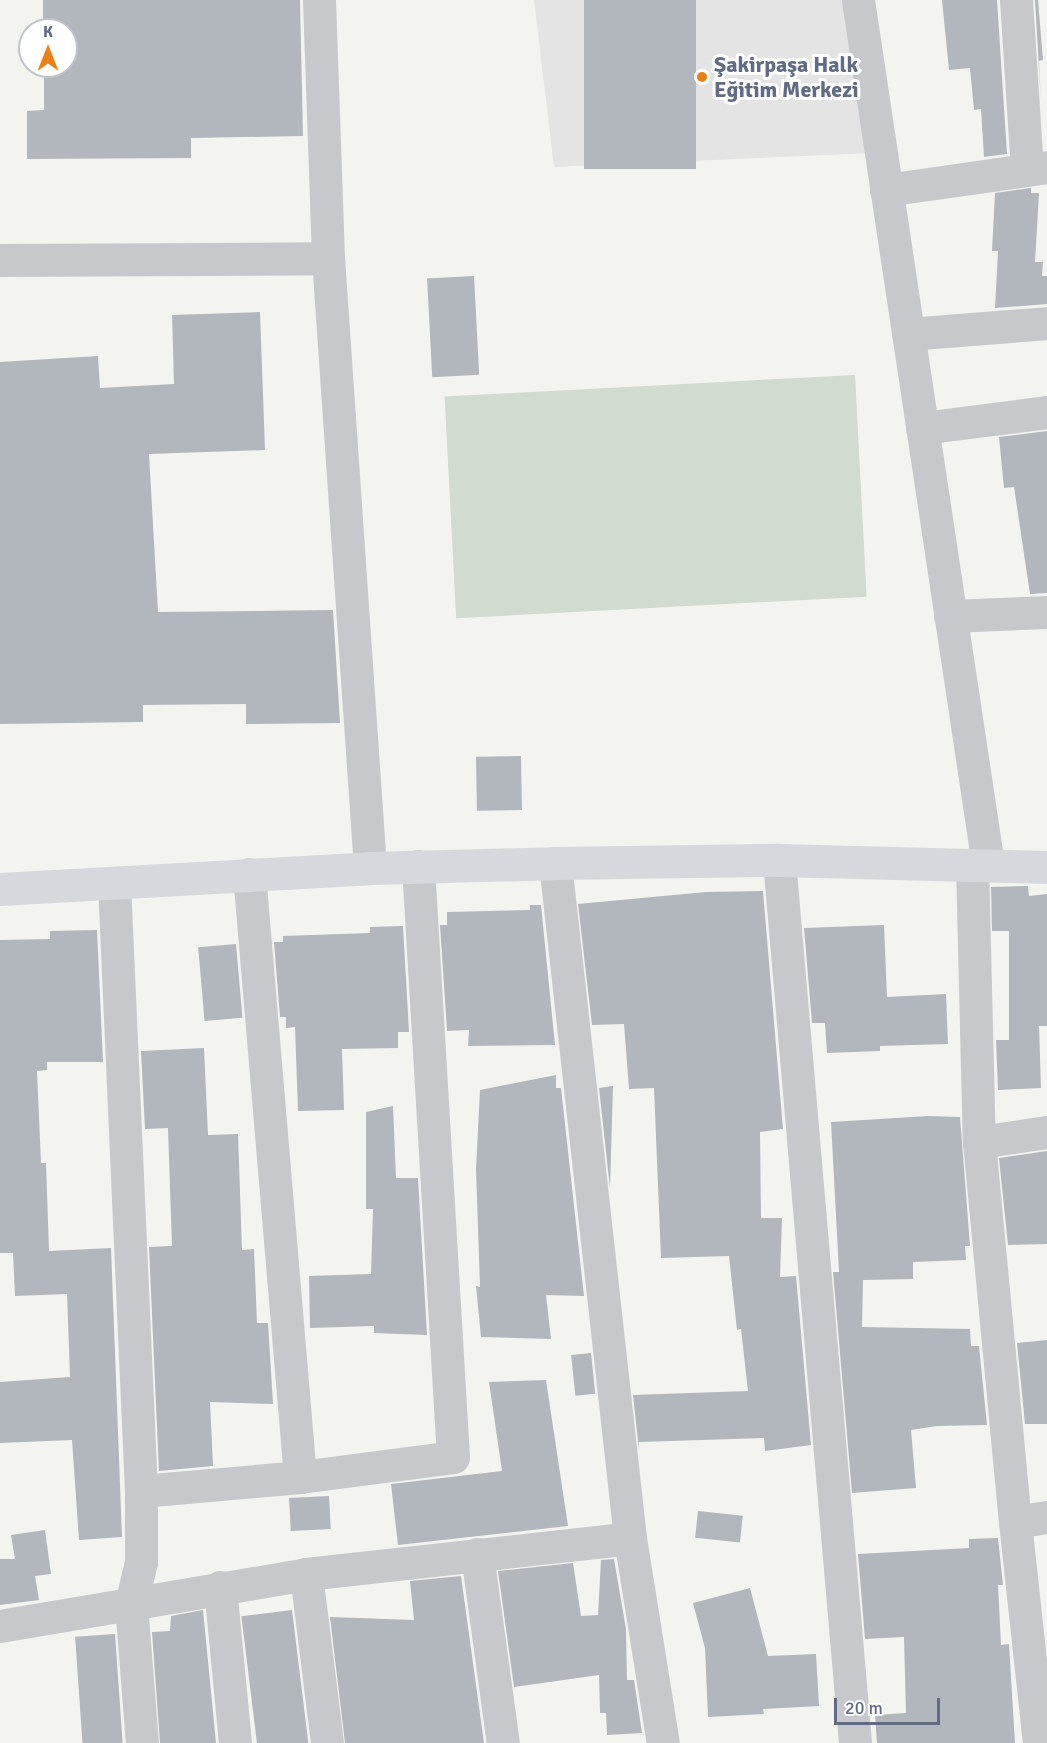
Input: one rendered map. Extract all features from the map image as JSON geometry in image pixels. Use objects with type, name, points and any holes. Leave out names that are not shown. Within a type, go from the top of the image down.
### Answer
[{"type":"main road","points":[[0,889],[370,868],[555,863],[779,860],[1047,867]]},
{"type":"street","points":[[319,0],[328,258],[370,868]]},
{"type":"street","points":[[858,0],[951,616],[980,865],[979,1142],[1015,1522],[1039,1743]]},
{"type":"street","points":[[886,190],[1037,169],[1016,0]]},
{"type":"street","points":[[0,260],[328,258]]},
{"type":"street","points":[[908,334],[1047,323]]},
{"type":"street","points":[[922,428],[1047,412]]},
{"type":"street","points":[[951,616],[1047,612]]},
{"type":"street","points":[[779,860],[855,1743]]},
{"type":"street","points":[[555,863],[630,1538],[663,1743]]},
{"type":"street","points":[[141,1491],[300,1477],[453,1457],[418,867]]},
{"type":"street","points":[[249,874],[300,1477]]},
{"type":"street","points":[[114,883],[141,1491],[141,1562],[131,1604],[142,1743]]},
{"type":"street","points":[[979,1142],[1047,1132]]},
{"type":"street","points":[[1015,1522],[1047,1517]]},
{"type":"street","points":[[0,1626],[306,1574],[630,1538]]},
{"type":"street","points":[[477,1554],[503,1743]]},
{"type":"street","points":[[306,1574],[327,1743]]},
{"type":"street","points":[[220,1587],[235,1743]]},
{"type":"shaded area","name":"Şakirpaşa Halk Eğitim Merkezi","points":[[534,0],[854,0],[871,153],[554,167]]},
{"type":"shaded area","points":[[855,375],[867,597],[456,618],[445,397]]},
{"type":"building","points":[[43,0],[300,0],[303,136],[191,138],[191,158],[27,159],[27,111],[44,110],[44,78],[78,78],[78,18],[43,18]]},
{"type":"building","points":[[584,0],[696,0],[696,169],[584,169]]},
{"type":"building","points":[[942,0],[997,0],[1007,154],[984,157],[981,109],[974,110],[970,68],[949,70]]},
{"type":"building","points":[[1035,0],[1038,0],[1043,60],[1039,61],[1041,103]]},
{"type":"building","points":[[1031,188],[1031,193],[1039,193],[1035,262],[1043,262],[1042,276],[1047,276],[1047,304],[995,308],[998,251],[992,251],[995,193]]},
{"type":"building","points":[[474,276],[479,375],[432,377],[427,278]]},
{"type":"building","points":[[260,312],[265,450],[149,454],[158,612],[333,610],[340,723],[246,724],[246,704],[143,705],[143,722],[0,724],[0,362],[98,356],[100,388],[174,384],[172,315]]},
{"type":"building","points":[[1047,431],[1047,593],[1030,594],[1014,487],[1004,488],[999,437]]},
{"type":"building","points":[[521,756],[522,810],[477,811],[476,757]]},
{"type":"building","points":[[1028,886],[1029,896],[1047,894],[1047,1026],[1039,1026],[1041,1088],[998,1090],[996,1040],[1009,1040],[1009,931],[992,931],[991,887]]},
{"type":"building","points":[[763,891],[783,1129],[760,1132],[761,1218],[782,1218],[780,1277],[796,1276],[811,1445],[765,1451],[764,1438],[639,1442],[639,1450],[633,1395],[748,1391],[741,1329],[737,1330],[729,1256],[661,1258],[654,1088],[629,1089],[624,1024],[592,1025],[578,904],[706,892]]},
{"type":"building","points":[[530,905],[541,905],[555,1045],[468,1046],[469,1030],[447,1031],[440,925],[447,925],[447,912],[530,910]]},
{"type":"building","points":[[884,925],[887,997],[946,994],[948,1044],[880,1046],[880,1051],[827,1053],[825,1023],[812,1023],[804,928]]},
{"type":"building","points":[[403,926],[409,1032],[398,1032],[398,1048],[342,1049],[344,1110],[298,1111],[295,1027],[286,1028],[286,1017],[280,1017],[274,942],[283,942],[283,936],[370,933],[370,927]]},
{"type":"building","points":[[97,930],[103,1062],[47,1062],[47,1070],[37,1071],[41,1163],[46,1163],[49,1251],[111,1248],[122,1537],[79,1540],[72,1440],[0,1443],[0,1382],[70,1377],[67,1294],[15,1296],[13,1253],[0,1253],[0,940],[50,939],[50,931]]},
{"type":"building","points":[[236,944],[242,1018],[205,1021],[198,947]]},
{"type":"building","points":[[204,1048],[208,1135],[238,1134],[242,1250],[254,1249],[257,1323],[268,1323],[273,1404],[210,1402],[213,1466],[159,1471],[149,1247],[172,1246],[168,1128],[145,1129],[141,1051]]},
{"type":"building","points":[[556,1075],[556,1088],[561,1088],[584,1296],[546,1295],[551,1339],[481,1337],[476,1286],[480,1287],[476,1169],[480,1090]]},
{"type":"building","points":[[613,1086],[610,1188],[599,1088]]},
{"type":"building","points":[[393,1106],[396,1178],[418,1178],[427,1335],[374,1333],[374,1326],[310,1328],[309,1276],[371,1274],[373,1209],[366,1209],[366,1112]]},
{"type":"building","points":[[928,1116],[960,1117],[970,1246],[965,1246],[966,1260],[913,1262],[913,1279],[863,1280],[862,1327],[970,1329],[971,1346],[979,1346],[987,1425],[937,1426],[911,1430],[916,1488],[852,1493],[833,1272],[839,1272],[831,1122]]},
{"type":"building","points":[[1047,1151],[1047,1244],[1008,1245],[999,1158]]},
{"type":"building","points":[[1047,1340],[1047,1424],[1025,1424],[1017,1343]]},
{"type":"building","points":[[591,1353],[595,1394],[575,1396],[571,1355]]},
{"type":"building","points":[[546,1380],[568,1526],[398,1545],[391,1484],[502,1471],[489,1382]]},
{"type":"building","points":[[329,1496],[331,1529],[291,1531],[289,1498]]},
{"type":"building","points":[[698,1511],[743,1516],[740,1543],[695,1538]]},
{"type":"building","points":[[45,1530],[51,1574],[35,1576],[39,1600],[0,1605],[0,1559],[15,1559],[11,1535]]},
{"type":"building","points":[[998,1538],[1003,1585],[998,1585],[1001,1645],[1009,1644],[1015,1743],[877,1743],[875,1715],[906,1713],[904,1637],[865,1639],[858,1554],[969,1548],[969,1539]]},
{"type":"building","points":[[614,1559],[626,1629],[627,1680],[634,1680],[642,1733],[607,1735],[606,1713],[600,1713],[599,1675],[514,1687],[498,1571],[573,1563],[581,1616],[598,1615],[601,1560]]},
{"type":"building","points":[[461,1576],[484,1743],[345,1743],[330,1617],[414,1620],[410,1581]]},
{"type":"building","points":[[750,1588],[768,1656],[816,1654],[819,1706],[763,1709],[764,1714],[708,1717],[705,1648],[693,1603]]},
{"type":"building","points":[[203,1610],[216,1743],[160,1743],[152,1632],[170,1631],[171,1616]]},
{"type":"building","points":[[292,1610],[308,1743],[257,1743],[241,1616]]},
{"type":"building","points":[[115,1634],[123,1743],[83,1743],[75,1637]]},
{"type":"place","name":"Şakirpaşa Halk Eğitim Merkezi","points":[[702,77]]}]
